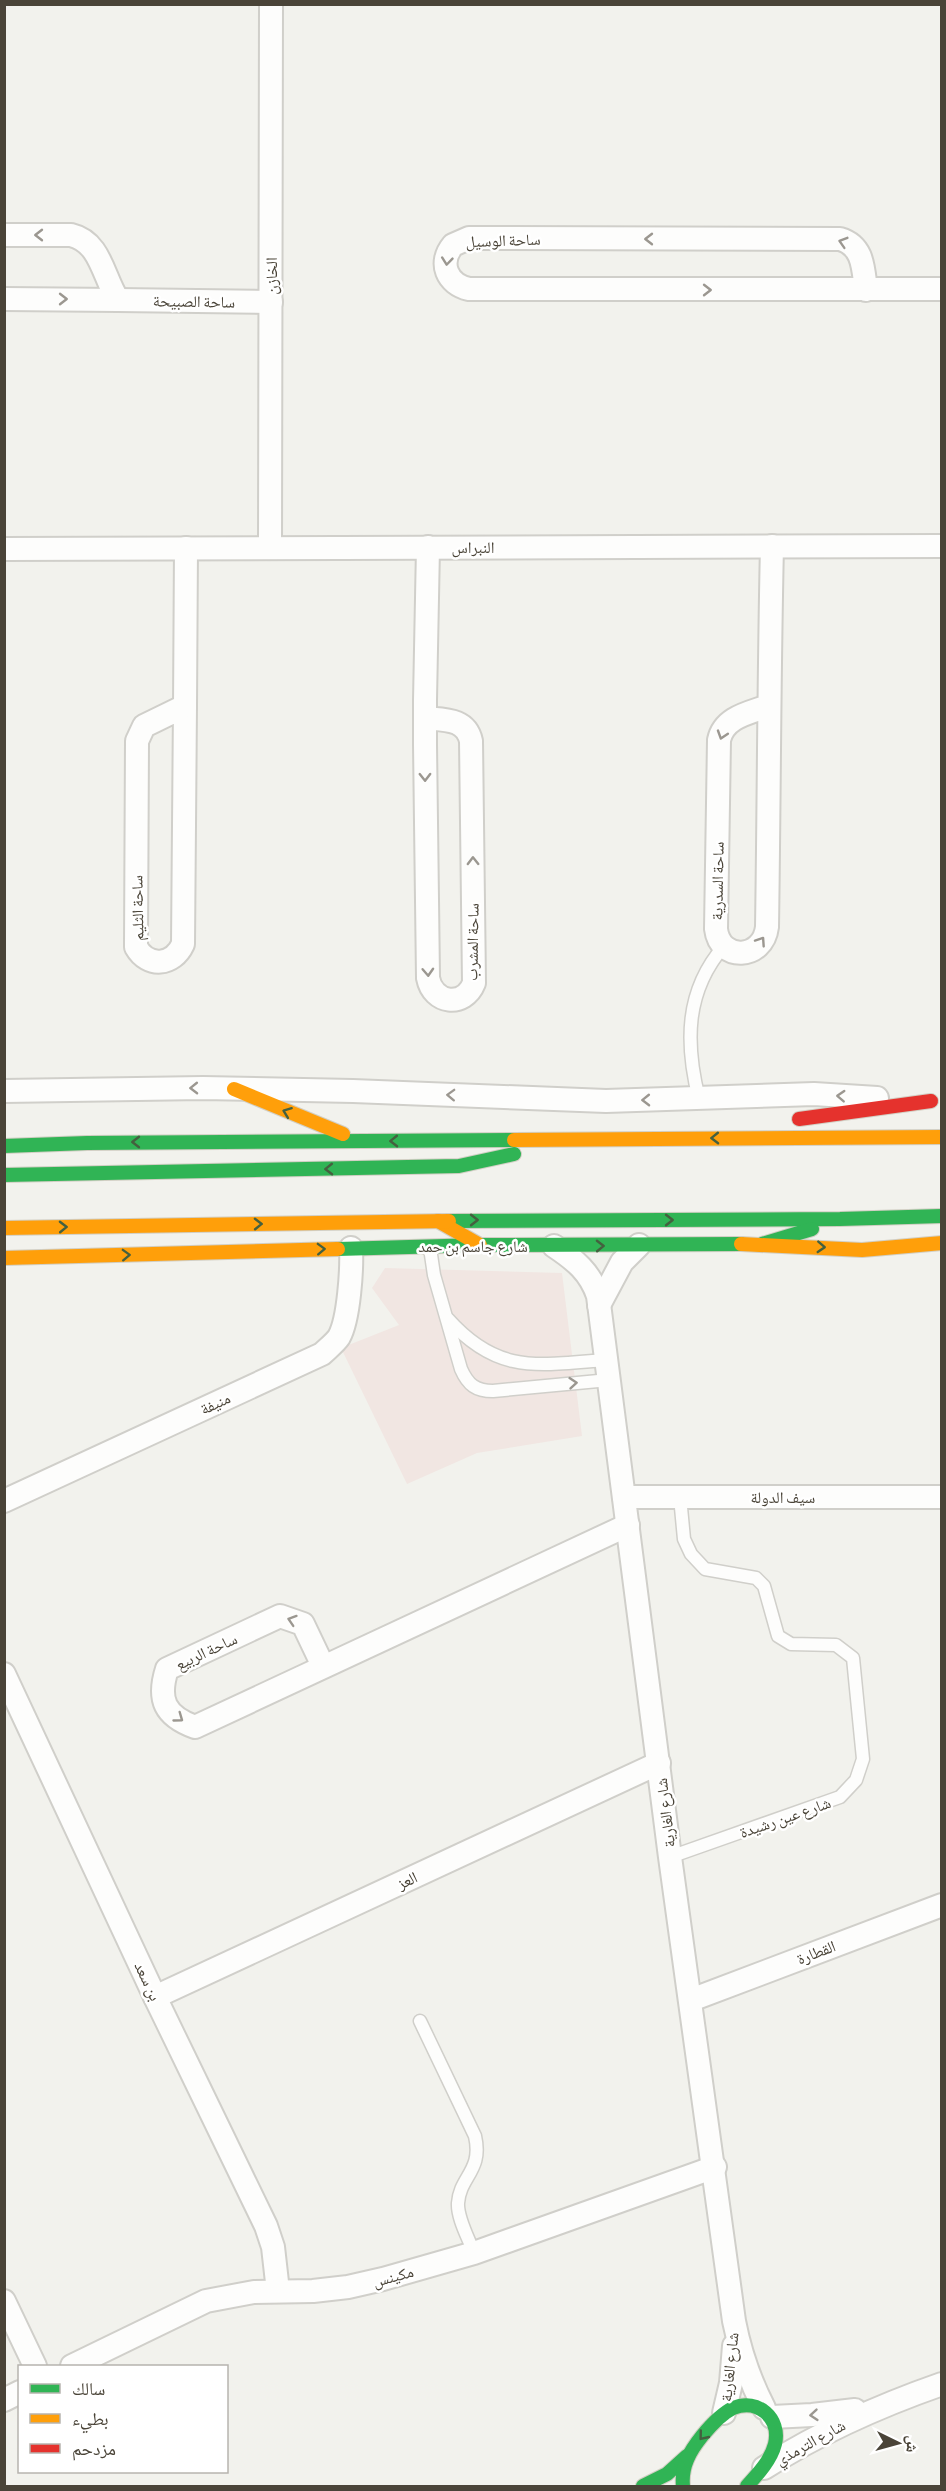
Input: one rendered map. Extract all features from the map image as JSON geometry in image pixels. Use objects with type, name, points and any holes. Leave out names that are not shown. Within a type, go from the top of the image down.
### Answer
[{"type":"main road","points":[[234,1089],[361,1142]]},
{"type":"main road","points":[[746,1138],[784,1122],[936,1101]]},
{"type":"main road","points":[[4,1146],[87,1143],[942,1137]]},
{"type":"main road","points":[[4,1175],[459,1166],[512,1155],[552,1140]]},
{"type":"main road","name":"شارع جاسم بن حمد","points":[[4,1228],[942,1216]]},
{"type":"main road","points":[[762,1244],[788,1238],[840,1219]]},
{"type":"main road","points":[[438,1221],[480,1245]]},
{"type":"main road","name":"شارع جاسم بن حمد","points":[[4,1258],[480,1245],[762,1244],[862,1250],[942,1243]]},
{"type":"main road","points":[[643,2487],[667,2474],[687,2456],[708,2429],[724,2414],[744,2406],[768,2412],[777,2431],[775,2444],[754,2478]]},
{"type":"main road","points":[[683,2487],[681,2473],[687,2456]]},
{"type":"street","name":"الخازن","points":[[270,548],[271,4]]},
{"type":"street","points":[[4,235],[81,238],[94,250],[118,300]]},
{"type":"street","name":"ساحة الوسيل","points":[[866,290],[859,252],[849,241],[840,239],[469,238],[453,245],[445,261],[445,268],[451,280],[456,285],[469,289],[866,290],[942,289]]},
{"type":"street","name":"ساحة الصبيحة","points":[[4,299],[271,302]]},
{"type":"street","points":[[724,946],[735,952],[748,952],[759,946],[766,934],[772,546]]},
{"type":"street","name":"النبراس","points":[[4,549],[942,546]]},
{"type":"street","name":"ساحة المشرب","points":[[425,718],[460,723],[470,733],[471,741],[474,983],[464,997],[453,1000],[436,995],[428,978],[425,718],[428,547]]},
{"type":"street","name":"ساحة الثليم","points":[[184,706],[144,726],[137,741],[136,946],[148,959],[159,962],[171,959],[183,944],[186,548]]},
{"type":"street","name":"ساحة السدرية","points":[[724,946],[717,936],[716,929],[719,740],[721,731],[732,720],[768,706]]},
{"type":"street","points":[[4,1091],[234,1089],[353,1091],[606,1101],[814,1094],[936,1101]]},
{"type":"street","points":[[598,1305],[622,1262],[639,1245]]},
{"type":"street","name":"شارع الغارية","points":[[554,1246],[575,1261],[590,1278],[598,1296],[670,1857],[715,2168],[734,2321],[743,2361],[768,2412]]},
{"type":"street","name":"منيفة","points":[[4,1501],[322,1354],[339,1337],[347,1306],[351,1248]]},
{"type":"street","name":"سيف الدولة","points":[[624,1497],[942,1497]]},
{"type":"street","name":"ساحة الربيع","points":[[323,1666],[303,1624],[279,1616],[167,1669],[161,1687],[165,1706],[178,1721],[195,1728],[323,1666],[628,1525]]},
{"type":"street","name":"بن سعد","points":[[4,1674],[155,1997],[266,2226],[275,2258],[278,2291]]},
{"type":"street","name":"العز","points":[[155,1997],[659,1763]]},
{"type":"street","name":"القطارة","points":[[691,2000],[942,1905]]},
{"type":"street","name":"مكينس","points":[[76,2365],[206,2301],[230,2295],[348,2287],[474,2253],[715,2168]]},
{"type":"street","points":[[4,2301],[34,2365]]},
{"type":"street","name":"شارع الغارية","points":[[724,2414],[734,2352],[734,2321]]},
{"type":"street","name":"شارع الترمذي","points":[[754,2478],[815,2438],[892,2402],[942,2384]]},
{"type":"street","points":[[4,2400],[18,2393]]},
{"type":"street","name":"شارع الترمذي","points":[[768,2412],[832,2413],[892,2402]]},
{"type":"lane","points":[[699,1099],[692,1071],[690,1028],[697,991],[710,963],[724,946]]},
{"type":"lane","points":[[430,1246],[434,1275],[461,1369],[465,1379],[473,1386],[483,1390],[538,1386],[607,1370]]},
{"type":"lane","points":[[446,1317],[470,1341],[517,1363],[607,1370]]},
{"type":"lane","points":[[536,1365],[538,1386]]},
{"type":"lane","name":"شارع عين رشيدة","points":[[670,1857],[840,1797],[856,1780],[863,1759],[853,1658],[836,1646],[791,1644],[778,1636],[764,1586],[756,1578],[705,1569],[691,1554],[684,1539],[680,1497]]},
{"type":"lane","points":[[420,2022],[475,2136],[478,2151],[476,2163],[458,2204],[474,2253]]},
{"type":"shaded area","points":[[385,1268],[562,1273],[582,1436],[477,1453],[407,1484],[341,1348],[399,1325],[372,1288]]},
{"type":"traffic: fast","points":[[4,1146],[87,1143],[514,1140]]},
{"type":"traffic: fast","points":[[4,1175],[459,1166],[514,1154]]},
{"type":"traffic: fast","points":[[449,1221],[840,1219],[942,1216]]},
{"type":"traffic: fast","points":[[762,1244],[812,1229]]},
{"type":"traffic: fast","points":[[338,1249],[480,1245],[741,1244]]},
{"type":"traffic: fast","points":[[683,2486],[685,2465],[690,2453],[709,2428],[733,2408],[751,2406],[766,2412],[776,2435],[770,2456],[747,2486]]},
{"type":"traffic: fast","points":[[643,2486],[667,2474],[687,2456]]},
{"type":"traffic: slow","points":[[234,1089],[343,1134]]},
{"type":"traffic: slow","points":[[514,1140],[942,1137]]},
{"type":"traffic: slow","points":[[438,1221],[480,1245]]},
{"type":"traffic: slow","points":[[4,1228],[449,1221]]},
{"type":"traffic: slow","points":[[741,1244],[862,1250],[942,1243]]},
{"type":"traffic: slow","points":[[4,1258],[338,1249]]},
{"type":"traffic: jam","points":[[799,1119],[931,1101]]}]
